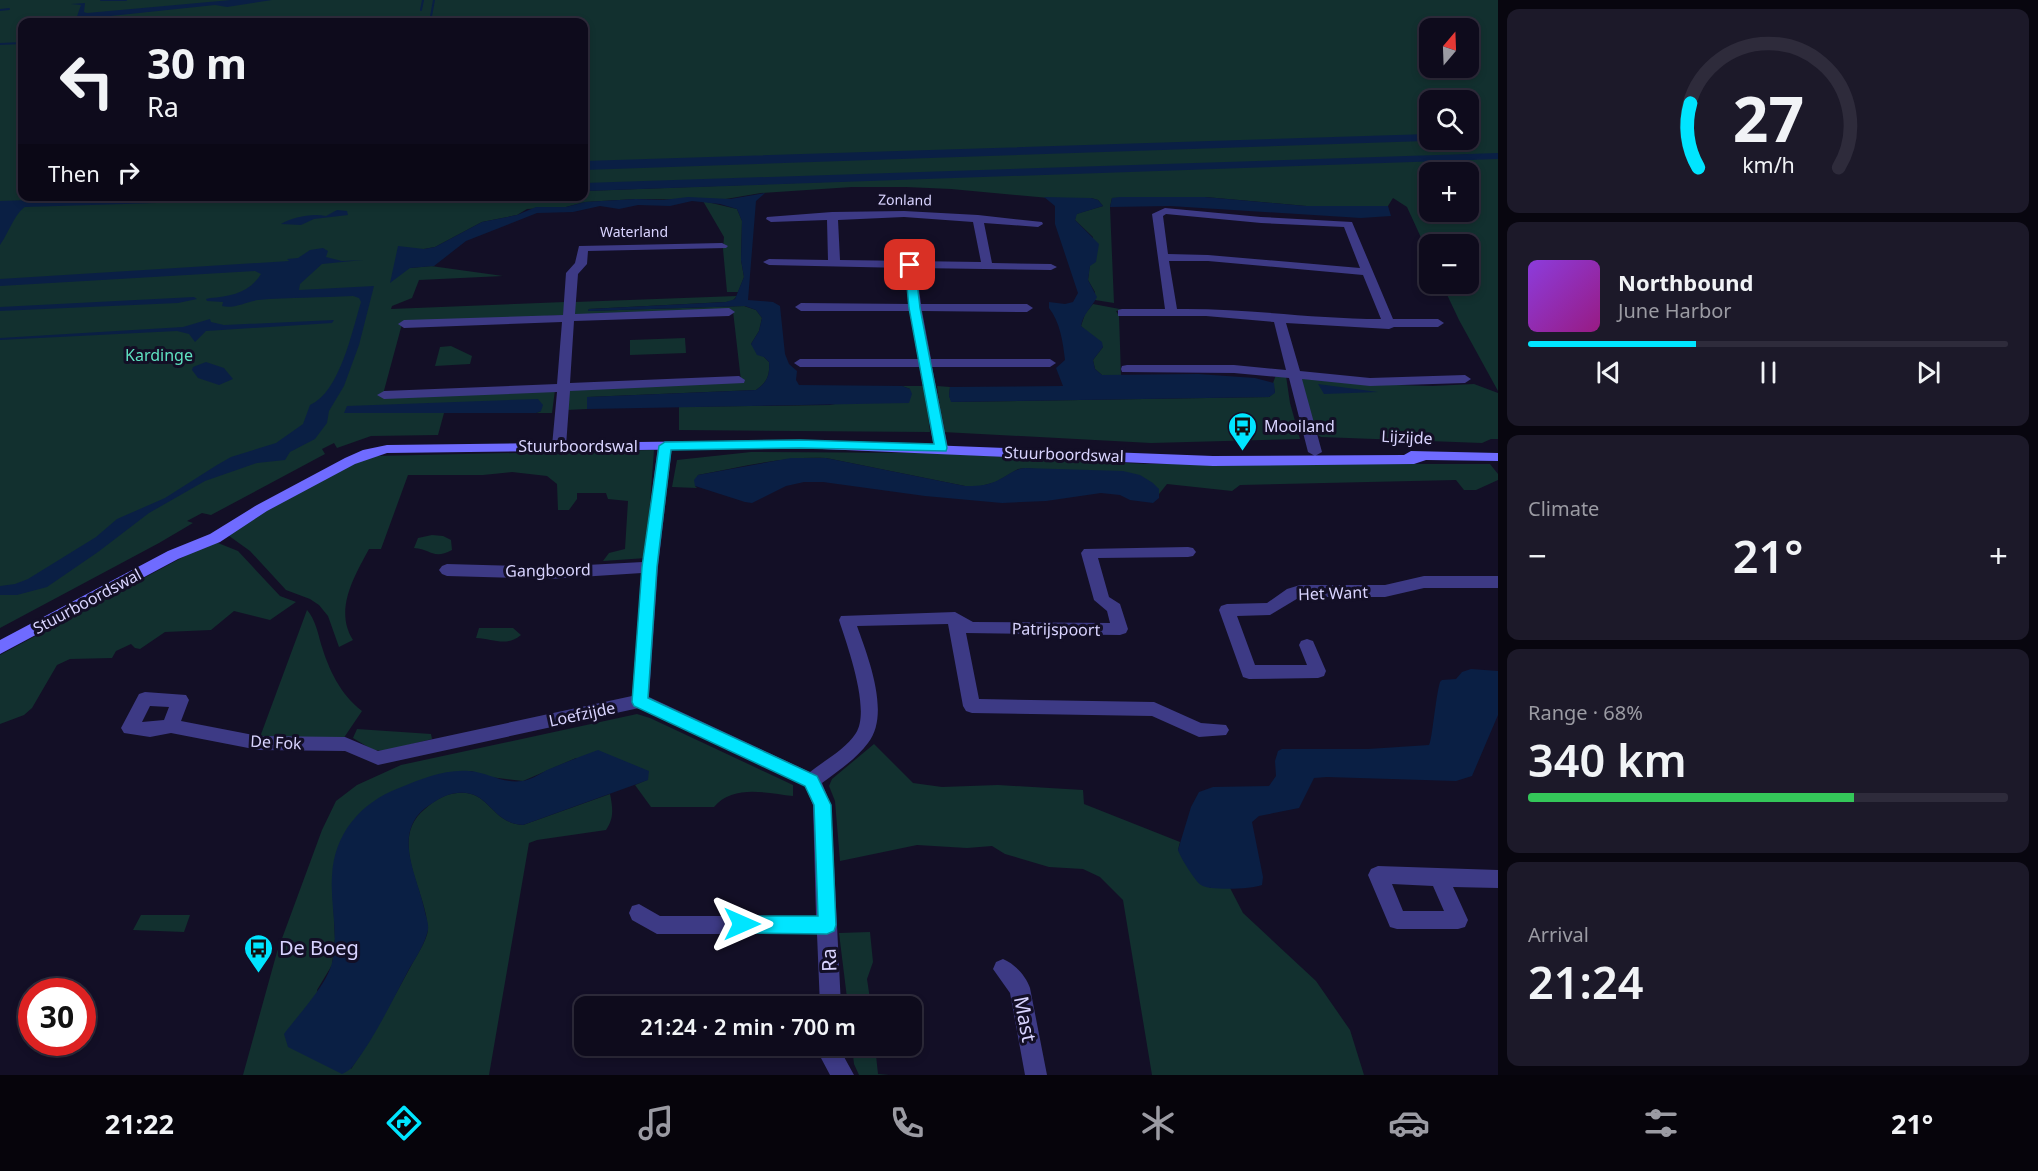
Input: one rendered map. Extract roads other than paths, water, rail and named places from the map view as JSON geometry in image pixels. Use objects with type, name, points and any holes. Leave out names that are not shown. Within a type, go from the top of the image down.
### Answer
[{"type":"street","points":[[1171,311],[1157,214],[1165,211],[1261,220],[1347,224],[1389,325]]},
{"type":"street","name":"Zonland","points":[[771,219],[904,214],[1038,224]]},
{"type":"street","points":[[832,215],[834,263]]},
{"type":"street","points":[[978,218],[987,266]]},
{"type":"street","name":"Waterland","points":[[559,446],[572,273],[581,264],[583,248],[723,246]]},
{"type":"street","points":[[1162,257],[1208,258],[1368,272]]},
{"type":"street","points":[[769,262],[1051,267]]},
{"type":"street","points":[[910,265],[915,308],[941,448]]},
{"type":"street","points":[[801,308],[1027,308]]},
{"type":"street","points":[[1122,313],[1171,311],[1232,313],[1279,319],[1389,325],[1438,323]]},
{"type":"street","points":[[404,324],[729,312]]},
{"type":"street","points":[[1279,319],[1317,455]]},
{"type":"street","points":[[800,363],[1050,363]]},
{"type":"street","points":[[1127,369],[1205,368],[1378,382],[1465,380]]},
{"type":"street","points":[[384,395],[739,380]]},
{"type":"street","name":"Stuurboordswal","points":[[0,648],[173,555],[215,538],[262,508],[351,460],[378,450],[788,444],[941,448],[1213,461],[1317,455],[1421,457]]},
{"type":"street","points":[[665,446],[650,567],[640,702],[812,781]]},
{"type":"street","name":"Lijzijde","points":[[1421,457],[1498,457]]},
{"type":"street","name":"Patrijspoort","points":[[812,781],[865,735],[871,716],[858,651],[847,620],[955,618],[970,628],[1120,629],[1114,608],[1102,600],[1089,553],[1188,552]]},
{"type":"street","name":"Gangboord","points":[[447,570],[549,573],[650,567]]},
{"type":"street","name":"Het Want","points":[[1307,645],[1318,671],[1249,672],[1227,610],[1270,609],[1293,593],[1300,591],[1386,591],[1424,582],[1498,582]]},
{"type":"street","points":[[955,618],[972,706],[1154,709],[1198,730],[1220,730]]},
{"type":"street","name":"Loefzijde","points":[[378,758],[640,702]]},
{"type":"street","name":"De Fok","points":[[171,726],[258,743],[345,744],[367,756],[378,758]]},
{"type":"street","name":"Ra","points":[[812,781],[822,805],[830,996]]},
{"type":"street","points":[[1438,876],[1452,879],[1498,879]]},
{"type":"street","points":[[639,913],[657,925],[827,925]]},
{"type":"street","name":"Mast","points":[[1003,969],[1020,988],[1035,1075]]},
{"type":"street","points":[[832,1056],[843,1075]]},
{"type":"water","points":[[231,0],[272,0],[227,7],[215,5],[92,18],[76,18],[81,5],[71,4],[85,3],[84,12]]},
{"type":"water","points":[[1419,134],[1419,141],[588,170],[588,161]]},
{"type":"water","points":[[1498,153],[1498,159],[588,191],[588,183]]},
{"type":"water","points":[[765,193],[756,201],[748,300],[773,302],[780,306],[785,354],[789,364],[797,371],[796,380],[799,385],[902,386],[910,389],[912,394],[909,403],[587,409],[587,397],[756,390],[765,381],[769,371],[769,362],[757,355],[751,344],[759,331],[762,318],[756,310],[745,306],[588,311],[589,309],[726,302],[735,299],[744,277],[741,260],[742,221],[737,209],[720,204],[692,201],[670,206],[638,205],[619,209],[600,206],[573,212],[537,213],[466,241],[434,266],[410,268],[390,283],[398,246],[424,249],[435,247],[482,222],[517,215],[536,207],[566,207],[585,202],[636,199],[663,200],[688,197],[730,199]]},
{"type":"water","points":[[1044,197],[1091,198],[1098,200],[1103,206],[1077,214],[1075,220],[1099,244],[1096,262],[1090,266],[1088,280],[1097,297],[1081,326],[1102,342],[1103,347],[1093,360],[1095,369],[1102,375],[1198,374],[1255,378],[1274,383],[1275,393],[1269,397],[951,402],[950,387],[1063,386],[1056,368],[1065,360],[1063,346],[1058,326],[1049,308],[1049,302],[1065,304],[1073,302],[1078,293],[1055,224],[1055,206]]},
{"type":"water","points":[[1205,197],[1306,206],[1388,206],[1391,216],[1361,218],[1170,206],[1110,207],[1112,198]]},
{"type":"water","points":[[0,201],[221,201],[25,207],[0,245]]},
{"type":"water","points":[[337,210],[347,211],[348,215],[314,219],[301,225],[281,224],[303,216],[326,216]]},
{"type":"water","points":[[323,248],[328,251],[326,257],[342,261],[363,260],[322,264],[300,284],[299,290],[374,286],[359,345],[344,386],[329,411],[327,423],[315,439],[290,452],[285,460],[257,463],[205,481],[149,513],[47,587],[17,595],[0,595],[0,586],[28,579],[96,537],[117,519],[165,498],[231,457],[276,443],[303,424],[310,405],[329,388],[337,374],[349,344],[361,302],[359,298],[353,296],[258,300],[231,307],[222,306],[223,302],[207,301],[206,299],[232,295],[245,289],[261,274],[255,271],[0,286],[0,279],[289,261],[287,259],[298,258],[310,250]]},
{"type":"water","points":[[194,297],[197,299],[178,303],[0,311],[0,307]]},
{"type":"water","points":[[210,319],[211,322],[224,325],[334,320],[332,323],[206,331],[195,342],[189,334],[177,331],[0,340],[0,338],[183,327]]},
{"type":"water","points":[[206,362],[224,368],[233,379],[219,385],[198,378],[192,370],[193,367]]},
{"type":"water","points":[[1318,384],[1378,392],[1324,394]]},
{"type":"water","points":[[538,399],[543,405],[541,411],[536,413],[344,413],[347,406]]},
{"type":"water","points":[[791,458],[826,458],[965,486],[991,483],[1025,468],[1123,471],[1140,475],[1153,483],[1159,489],[1159,498],[1153,503],[1101,493],[1046,501],[1002,503],[925,496],[823,482],[804,482],[786,486],[752,503],[695,486],[694,480],[698,475]]},
{"type":"water","points":[[1471,669],[1498,671],[1498,715],[1472,776],[1456,781],[1314,778],[1299,808],[1259,816],[1252,822],[1263,877],[1262,885],[1222,889],[1206,887],[1195,879],[1178,850],[1191,807],[1199,792],[1213,787],[1269,786],[1276,776],[1275,761],[1278,751],[1282,749],[1368,749],[1429,745],[1440,682],[1456,679],[1462,672]]},
{"type":"water","points":[[598,750],[649,771],[648,780],[523,825],[503,819],[484,801],[468,793],[448,795],[424,809],[415,820],[410,832],[409,845],[410,858],[428,930],[425,941],[376,1032],[353,1066],[342,1074],[288,1047],[284,1034],[318,991],[332,963],[335,941],[332,887],[334,861],[344,834],[361,811],[385,794],[433,775],[469,771],[508,781],[522,781]]},
{"type":"waterway","points":[[101,0],[126,0]]},
{"type":"waterway","points":[[421,10],[423,0]]},
{"type":"waterway","points":[[431,18],[434,0]]},
{"type":"waterway","points":[[0,10],[9,9]]},
{"type":"waterway","points":[[0,44],[18,43]]},
{"type":"place","name":"Mooiland","points":[[1243,452]]},
{"type":"place","name":"De Boeg","points":[[258,974]]},
{"type":"park label","name":"Kardinge","points":[[159,355]]}]
